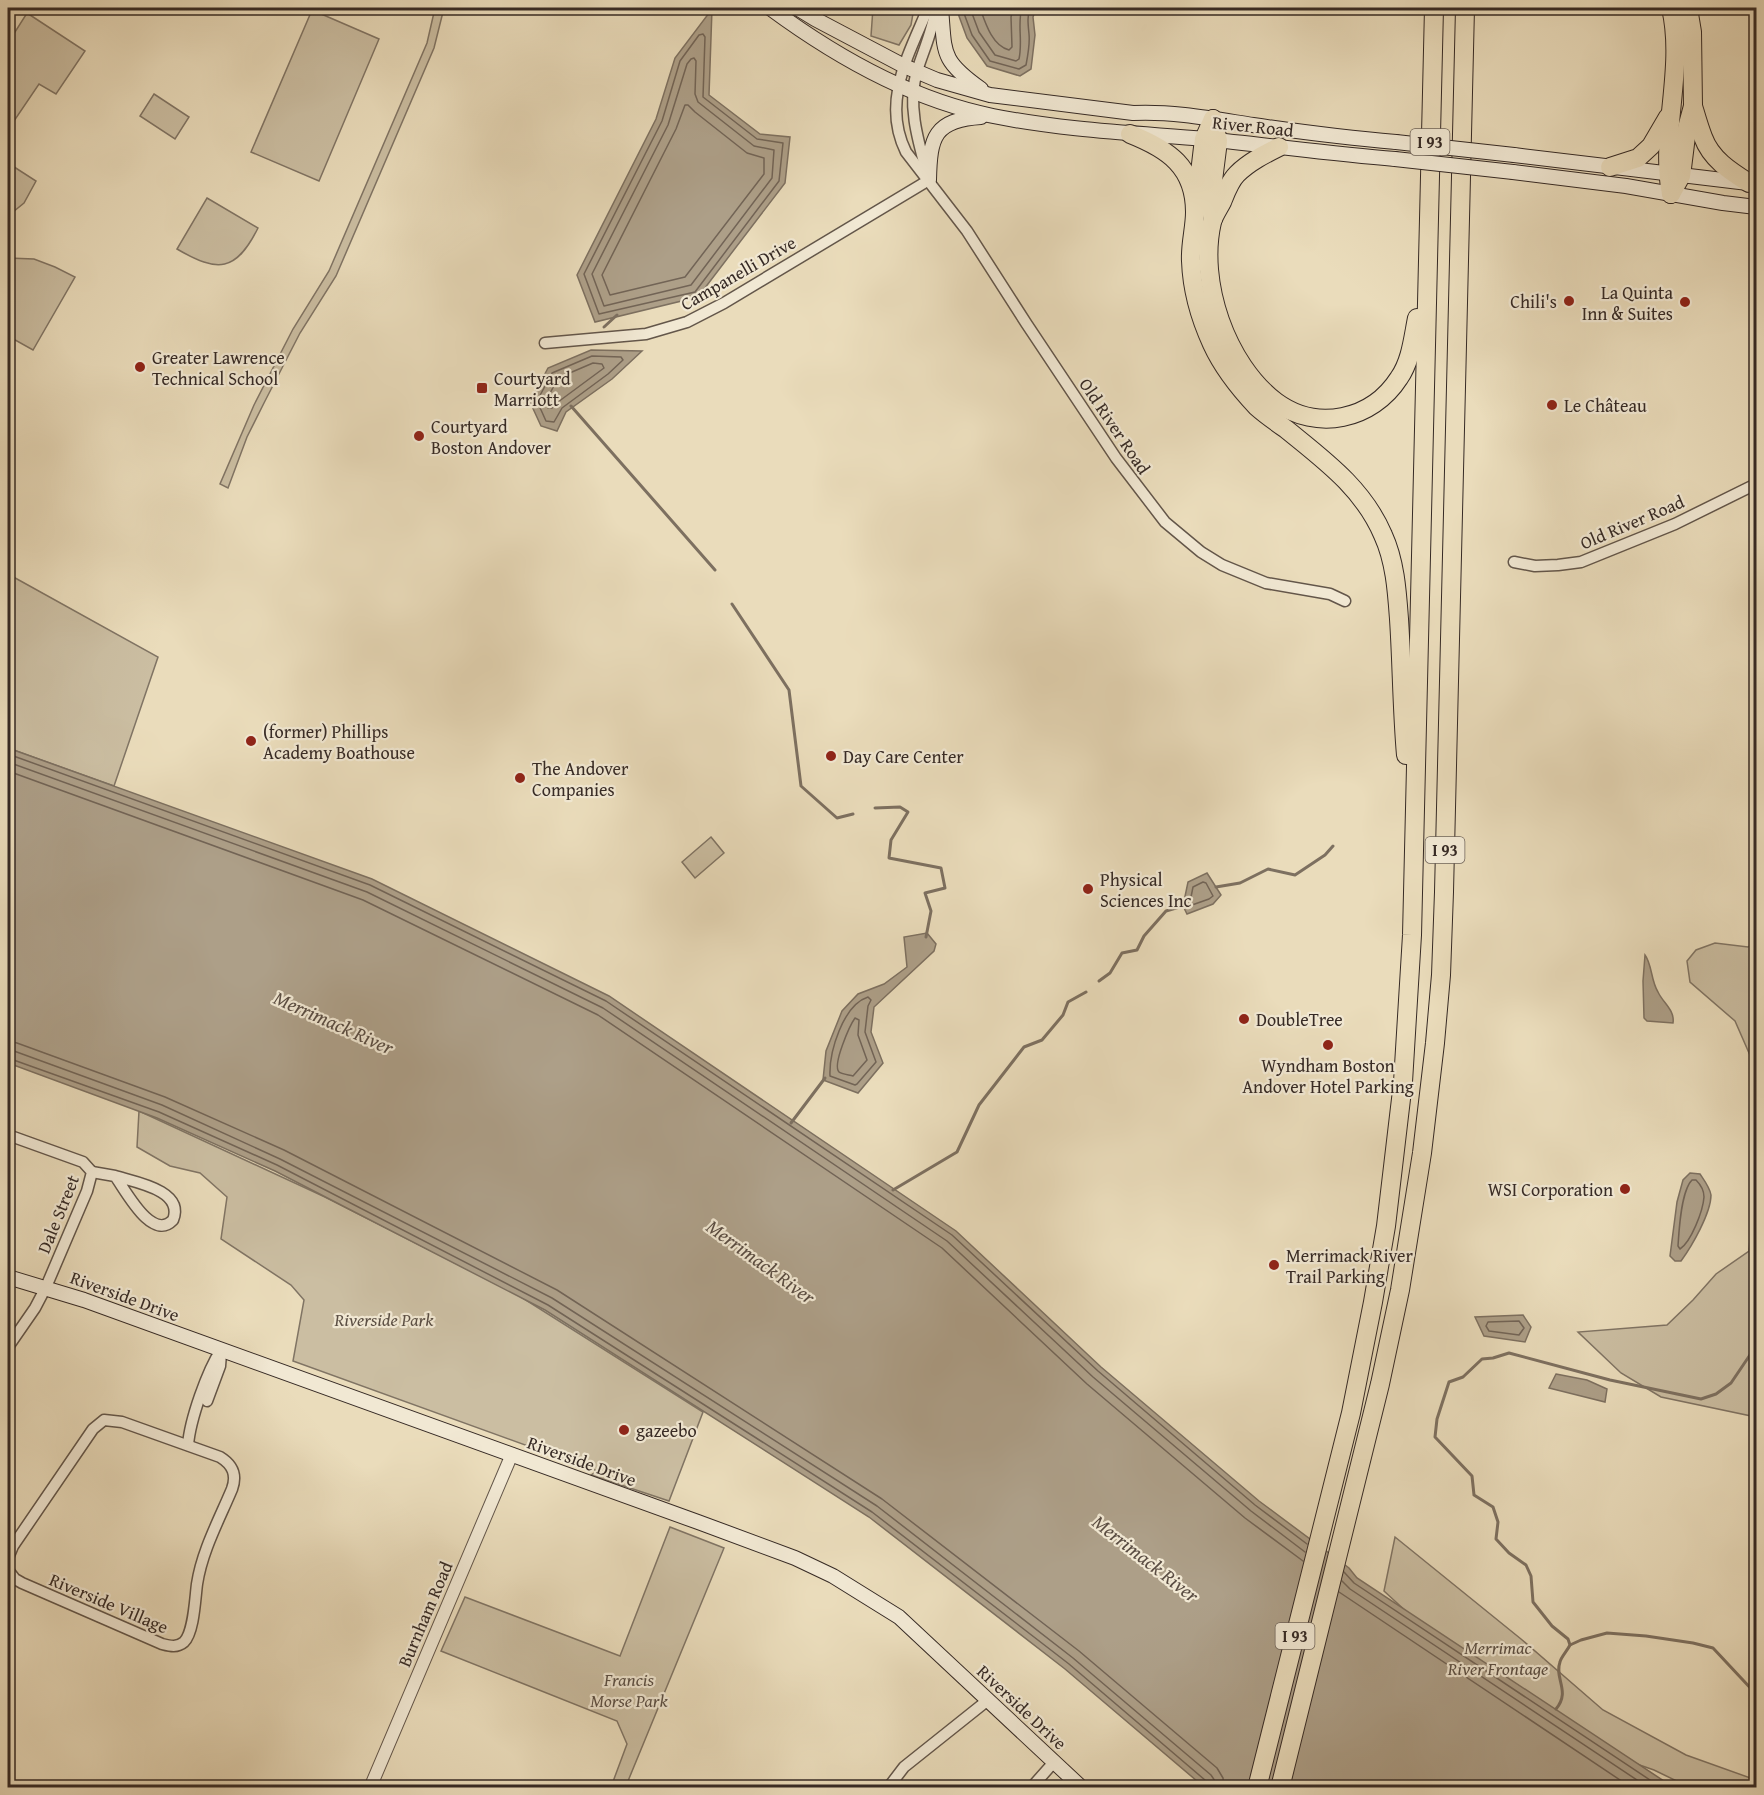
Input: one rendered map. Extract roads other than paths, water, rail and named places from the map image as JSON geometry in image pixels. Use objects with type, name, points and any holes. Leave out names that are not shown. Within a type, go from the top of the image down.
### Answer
[{"type":"highway","name":"I 93","points":[[1257,1788],[1351,1413],[1373,1302],[1394,1167],[1403,1082],[1408,1022],[1414,843],[1434,8]]},
{"type":"highway","name":"I 93","points":[[1280,1788],[1390,1338],[1412,1220],[1435,1043],[1441,975],[1444,892],[1465,8]]},
{"type":"highway","points":[[1463,106],[1476,8]]},
{"type":"highway","points":[[1671,8],[1675,25],[1676,61],[1670,113],[1674,175]]},
{"type":"highway","points":[[1671,194],[1693,106],[1692,32],[1688,8]]},
{"type":"highway","points":[[1693,106],[1703,139],[1713,155],[1728,169],[1753,184]]},
{"type":"highway","points":[[1610,167],[1638,158],[1646,151],[1670,113]]},
{"type":"highway","points":[[1213,119],[1210,204],[1213,219],[1208,269],[1214,304],[1222,326],[1246,371],[1276,402],[1307,416],[1328,418],[1346,418],[1376,403],[1395,384],[1408,361],[1428,263]]},
{"type":"highway","points":[[1130,134],[1162,148],[1180,165],[1192,190],[1195,211]]},
{"type":"highway","points":[[1211,140],[1195,211],[1191,261],[1193,288],[1208,333],[1222,365],[1258,408],[1345,478],[1370,510],[1383,534],[1391,555],[1398,605],[1404,730],[1414,843]]},
{"type":"highway","points":[[1213,219],[1237,174],[1279,147]]},
{"type":"main road","name":"River Road","points":[[770,8],[863,68],[905,74],[990,95],[1133,113],[1150,112],[1213,119],[1335,137],[1514,155],[1753,184]]},
{"type":"main road","name":"River Road","points":[[797,8],[905,74],[913,91],[991,116],[1059,127],[1211,140],[1513,172],[1626,186],[1756,207]]},
{"type":"main road","points":[[941,8],[944,50],[958,71],[990,95]]},
{"type":"main road","points":[[929,180],[932,145],[938,133],[948,123],[991,116]]},
{"type":"main road","name":"Riverside Drive","points":[[8,1277],[46,1287],[512,1454],[795,1558],[843,1580],[899,1617],[1082,1788]]},
{"type":"street","points":[[905,74],[928,8]]},
{"type":"street","points":[[905,74],[934,22],[936,8]]},
{"type":"street","name":"Old River Road","points":[[905,74],[896,109],[900,139],[906,152],[967,231],[1116,458],[1165,522],[1222,566],[1266,583],[1330,594],[1345,601]]},
{"type":"street","name":"Old River Road","points":[[913,91],[918,137],[929,180]]},
{"type":"street","name":"Campanelli Drive","points":[[545,343],[646,334],[687,322],[724,303],[929,180]]},
{"type":"street","name":"Old River Road","points":[[1514,562],[1535,566],[1581,562],[1675,524],[1756,484]]},
{"type":"street","name":"Dale Street","points":[[8,1136],[83,1162],[92,1172],[87,1191],[46,1287],[35,1308],[8,1347]]},
{"type":"street","points":[[92,1172],[115,1176],[152,1187],[163,1193],[174,1205],[176,1211],[173,1220],[164,1226],[152,1223],[115,1176]]},
{"type":"street","points":[[188,1445],[195,1434],[220,1366],[221,1350]]},
{"type":"street","name":"Riverside Village","points":[[8,1558],[13,1546],[100,1422],[109,1419],[118,1420],[225,1460],[235,1477],[204,1556],[187,1638],[178,1646],[171,1647],[162,1644],[22,1583],[15,1579],[8,1570]]},
{"type":"street","name":"Burnham Road","points":[[370,1788],[512,1454]]},
{"type":"street","points":[[888,1788],[904,1767],[988,1700]]},
{"type":"street","points":[[1031,1788],[1054,1762]]},
{"type":"water","points":[[956,8],[1036,8],[1033,17],[1035,35],[1031,69],[1020,76],[987,66],[967,38]]},
{"type":"water","points":[[712,9],[709,95],[760,134],[790,137],[785,183],[698,297],[595,322],[577,275],[656,119],[675,58]]},
{"type":"water","points":[[591,350],[642,351],[612,379],[566,412],[557,431],[541,426],[530,402],[548,368]]},
{"type":"water","name":"Merrimack River","points":[[8,748],[372,879],[609,996],[956,1231],[1101,1367],[1259,1501],[1349,1568],[1357,1578],[1673,1787],[1204,1787],[1065,1669],[869,1517],[545,1310],[275,1171],[157,1118],[8,1063]]},
{"type":"water","points":[[1207,873],[1221,895],[1213,904],[1187,914],[1183,906],[1188,882]]},
{"type":"water","points":[[927,933],[936,944],[934,951],[874,1007],[871,1032],[883,1063],[858,1093],[823,1080],[826,1051],[842,1011],[858,994],[884,984],[907,967],[904,937]]},
{"type":"water","points":[[1645,955],[1656,988],[1672,1014],[1673,1023],[1647,1021],[1644,1018]]},
{"type":"water","points":[[1690,1173],[1700,1174],[1707,1184],[1711,1195],[1710,1202],[1700,1229],[1690,1247],[1681,1261],[1675,1261],[1670,1256],[1677,1202],[1683,1180]]},
{"type":"water","points":[[1523,1315],[1531,1327],[1525,1342],[1484,1336],[1475,1317]]},
{"type":"water","points":[[1556,1374],[1587,1380],[1607,1389],[1605,1402],[1549,1388]]},
{"type":"waterway","points":[[604,327],[617,315]]},
{"type":"waterway","points":[[571,406],[715,570]]},
{"type":"waterway","points":[[732,604],[789,690],[801,786],[837,818],[853,814]]},
{"type":"waterway","points":[[875,808],[900,807],[908,812],[891,840],[889,858],[941,868],[945,888],[925,893],[931,911],[926,937]]},
{"type":"waterway","points":[[1216,887],[1240,883],[1268,869],[1295,875],[1325,855],[1333,846]]},
{"type":"waterway","points":[[1099,981],[1110,973],[1122,953],[1137,950],[1144,936],[1166,911],[1183,906]]},
{"type":"waterway","points":[[893,1190],[957,1152],[979,1105],[1024,1047],[1042,1040],[1063,1015],[1068,1002],[1086,992]]},
{"type":"waterway","points":[[791,1123],[825,1078]]},
{"type":"waterway","points":[[1556,1709],[1562,1696],[1560,1662],[1570,1645],[1568,1639],[1552,1626],[1533,1602],[1531,1576],[1526,1565],[1509,1553],[1496,1539],[1498,1522],[1493,1507],[1474,1495],[1472,1476],[1435,1437],[1437,1419],[1449,1382],[1463,1377],[1482,1359],[1509,1353],[1610,1380],[1701,1399],[1716,1394],[1731,1383],[1756,1346]]},
{"type":"waterway","points":[[1570,1645],[1607,1633],[1646,1636],[1713,1648],[1756,1694]]},
{"type":"place","name":"Chili's","points":[[1569,301]]},
{"type":"place","name":"La Quinta Inn & Suites","points":[[1685,302]]},
{"type":"place","name":"Greater Lawrence Technical School","points":[[140,367]]},
{"type":"place","name":"Courtyard Marriott","points":[[482,388]]},
{"type":"place","name":"Le Château","points":[[1552,405]]},
{"type":"place","name":"Courtyard Boston Andover","points":[[419,436]]},
{"type":"place","name":"(former) Phillips Academy Boathouse","points":[[251,741]]},
{"type":"place","name":"Day Care Center","points":[[831,756]]},
{"type":"place","name":"The Andover Companies","points":[[520,778]]},
{"type":"place","name":"Physical Sciences Inc","points":[[1088,889]]},
{"type":"place","name":"DoubleTree","points":[[1244,1019]]},
{"type":"place","name":"Wyndham Boston Andover Hotel Parking","points":[[1328,1045]]},
{"type":"place","name":"WSI Corporation","points":[[1625,1189]]},
{"type":"place","name":"Merrimack River Trail Parking","points":[[1274,1265]]},
{"type":"place","name":"gazeebo","points":[[624,1430]]},
{"type":"park label","name":"Riverside Park","points":[[384,1319]]},
{"type":"park label","name":"Merrimac River Frontage","points":[[1498,1657]]},
{"type":"park label","name":"Francis Morse Park","points":[[629,1689]]}]
